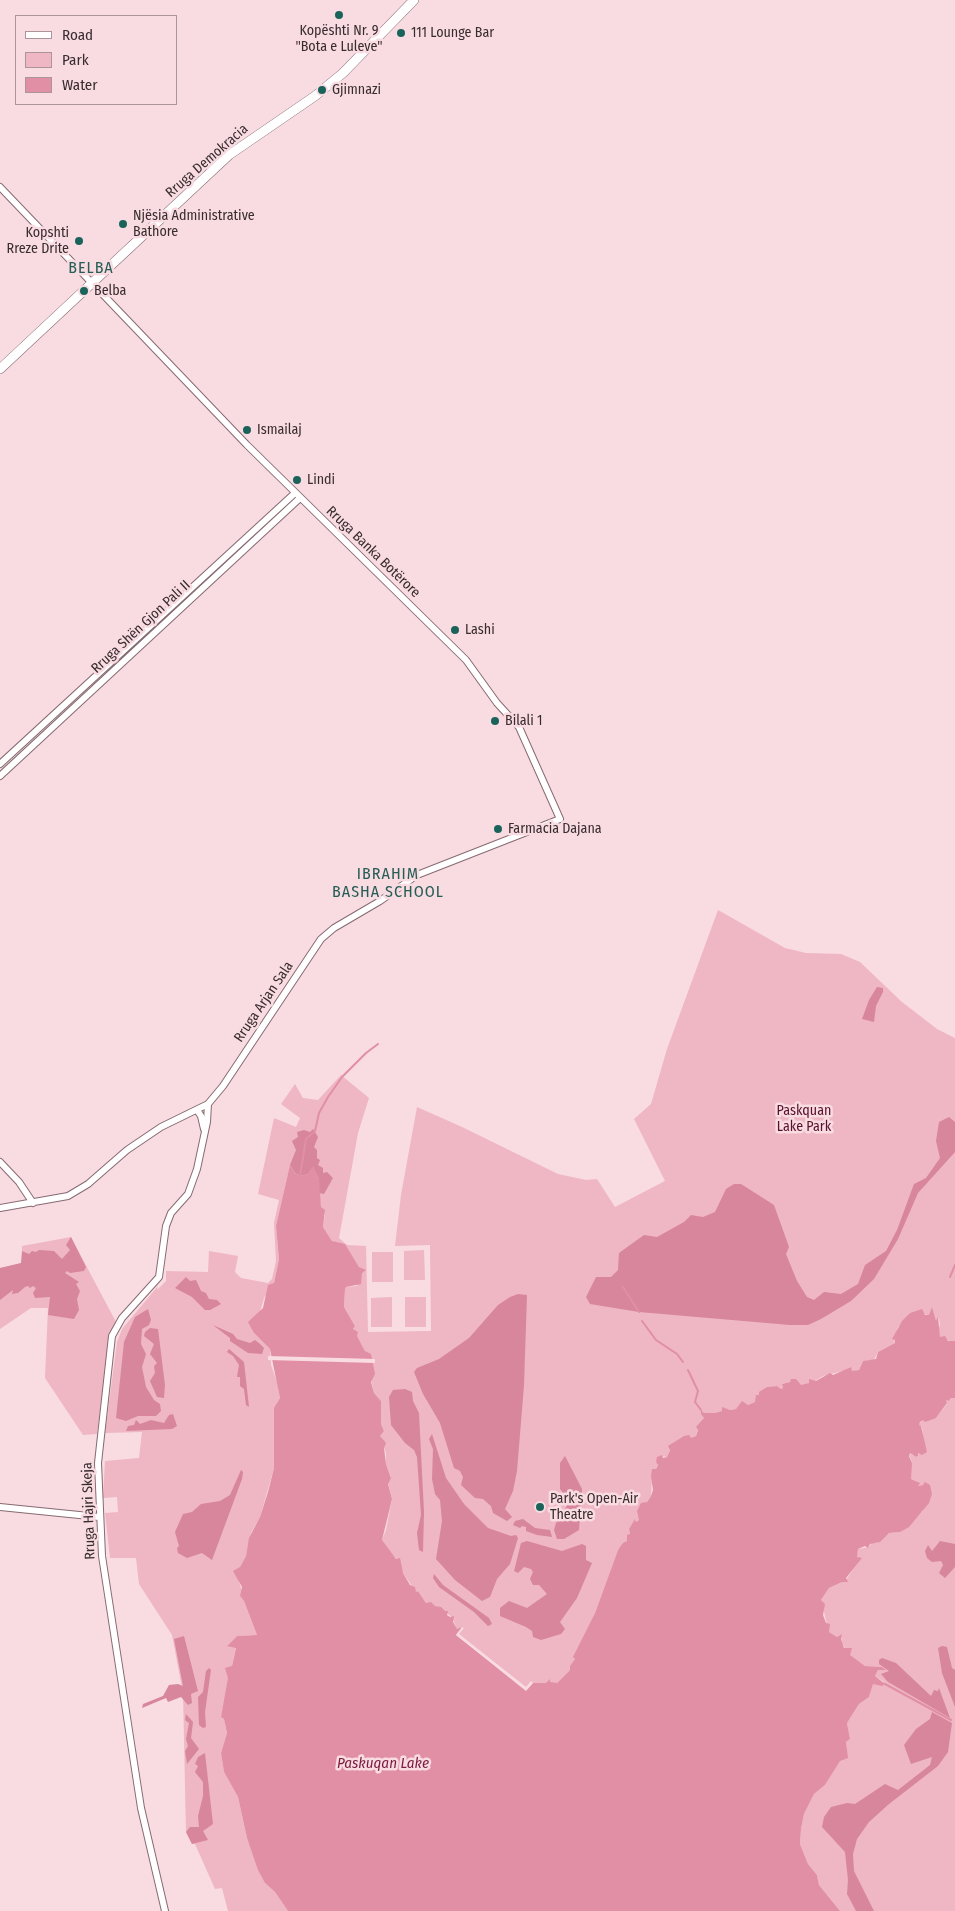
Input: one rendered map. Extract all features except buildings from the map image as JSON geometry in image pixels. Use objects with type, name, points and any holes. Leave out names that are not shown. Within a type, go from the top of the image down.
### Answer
[{"type":"main road","name":"Rruga Demokracia","points":[[0,369],[230,155],[308,101],[343,73],[414,0]]},
{"type":"street","name":"Rruga Banka Botërore","points":[[0,187],[298,496],[466,660],[497,703],[519,727],[560,819]]},
{"type":"street","name":"Rruga Shën Gjon Pali II","points":[[0,764],[298,496]]},
{"type":"street","name":"Rruga Shën Gjon Pali II","points":[[0,776],[298,496]]},
{"type":"street","name":"Rruga Arjan Sala","points":[[0,1208],[62,1198],[79,1190],[127,1150],[161,1127],[208,1104],[223,1086],[316,946],[327,933],[422,872],[560,819]]},
{"type":"street","name":"Rruga Hajri Skeja","points":[[165,1911],[141,1808],[102,1556],[99,1517],[100,1439],[112,1336],[122,1318],[159,1277],[166,1226],[171,1213],[188,1194],[193,1182],[208,1113],[208,1104]]},
{"type":"street","name":"Rruga Hajri Skeja","points":[[197,1110],[201,1116],[204,1133]]},
{"type":"street","points":[[0,1162],[19,1182],[33,1203]]},
{"type":"street","points":[[0,1507],[99,1517]]},
{"type":"green space","name":"Paskquan Lake Park","points":[[718,910],[785,948],[806,953],[841,954],[860,962],[902,1002],[937,1029],[955,1038],[955,1343],[940,1337],[938,1329],[940,1325],[939,1318],[936,1322],[932,1308],[929,1316],[920,1312],[910,1313],[898,1327],[894,1338],[895,1343],[878,1352],[874,1360],[863,1361],[859,1370],[852,1372],[850,1367],[801,1386],[792,1379],[790,1382],[782,1384],[783,1388],[781,1389],[777,1386],[767,1387],[755,1402],[748,1405],[742,1402],[736,1409],[723,1408],[722,1411],[715,1413],[704,1413],[701,1410],[704,1418],[696,1436],[670,1449],[667,1457],[661,1456],[656,1462],[658,1464],[652,1478],[651,1496],[639,1513],[639,1520],[636,1522],[635,1520],[629,1529],[630,1534],[627,1541],[618,1550],[595,1613],[574,1657],[575,1659],[570,1670],[556,1684],[533,1683],[526,1691],[456,1635],[460,1628],[457,1630],[452,1617],[438,1607],[426,1603],[418,1591],[416,1592],[403,1573],[398,1560],[387,1550],[382,1540],[386,1530],[392,1499],[388,1483],[391,1477],[380,1436],[384,1431],[381,1424],[381,1401],[374,1393],[365,1351],[353,1329],[355,1326],[344,1307],[345,1289],[346,1287],[357,1286],[359,1267],[345,1245],[332,1241],[323,1227],[325,1214],[321,1207],[319,1193],[290,1166],[276,1226],[279,1259],[274,1283],[264,1298],[254,1333],[270,1349],[271,1365],[280,1398],[277,1403],[274,1468],[260,1517],[251,1533],[246,1556],[240,1567],[239,1581],[242,1592],[240,1596],[244,1601],[257,1635],[237,1636],[228,1645],[236,1647],[221,1717],[224,1719],[227,1733],[221,1753],[224,1772],[238,1797],[247,1838],[265,1883],[275,1892],[288,1911],[228,1911],[222,1888],[215,1889],[195,1844],[192,1844],[186,1832],[183,1693],[172,1635],[139,1584],[136,1558],[110,1558],[105,1513],[118,1512],[117,1497],[103,1498],[105,1461],[139,1458],[142,1432],[105,1433],[117,1342],[122,1329],[158,1286],[157,1290],[166,1281],[166,1271],[208,1272],[209,1251],[238,1256],[235,1272],[241,1278],[268,1283],[272,1279],[276,1261],[274,1223],[279,1200],[258,1194],[274,1118],[296,1127],[300,1118],[281,1104],[295,1084],[303,1098],[318,1100],[341,1075],[369,1098],[358,1133],[339,1238],[347,1245],[366,1246],[368,1332],[431,1331],[430,1245],[395,1246],[401,1195],[417,1107],[558,1174],[586,1180],[597,1179],[615,1207],[665,1181],[634,1119],[651,1104],[667,1049]]},
{"type":"green space","points":[[71,1237],[116,1322],[110,1334],[97,1434],[83,1435],[45,1378],[48,1308],[31,1308],[0,1329],[0,1268],[22,1263],[22,1246]]},
{"type":"green space","points":[[424,1250],[425,1280],[404,1280],[404,1251]]},
{"type":"green space","points":[[372,1252],[393,1252],[393,1282],[372,1282]]},
{"type":"green space","points":[[392,1297],[392,1327],[371,1327],[371,1298]]},
{"type":"green space","points":[[405,1297],[426,1297],[426,1327],[405,1327]]},
{"type":"green space","points":[[952,1397],[955,1398],[955,1911],[840,1911],[819,1885],[817,1875],[808,1864],[800,1844],[801,1829],[804,1814],[814,1794],[825,1785],[840,1760],[847,1758],[846,1742],[850,1739],[847,1723],[859,1704],[869,1697],[873,1683],[884,1682],[875,1676],[878,1670],[885,1670],[882,1667],[865,1666],[849,1655],[842,1643],[841,1635],[837,1637],[829,1632],[821,1600],[829,1588],[846,1580],[858,1562],[858,1549],[869,1547],[872,1542],[876,1543],[889,1533],[900,1532],[923,1511],[923,1485],[918,1486],[918,1482],[911,1479],[910,1466],[912,1463],[909,1453],[916,1457],[918,1456],[917,1453],[921,1454],[924,1443],[922,1427],[918,1425],[922,1420],[936,1418],[947,1404],[946,1400],[949,1401]]},
{"type":"shaded area","points":[[877,987],[883,988],[883,992],[876,1006],[874,1022],[862,1019],[869,1000]]},
{"type":"shaded area","points":[[949,1117],[955,1122],[955,1152],[918,1193],[898,1239],[874,1279],[851,1301],[821,1319],[808,1325],[790,1325],[639,1312],[590,1304],[586,1297],[596,1277],[611,1277],[618,1270],[619,1253],[644,1235],[657,1237],[684,1222],[691,1215],[703,1217],[715,1212],[726,1189],[734,1184],[741,1184],[774,1205],[789,1247],[786,1254],[797,1281],[807,1297],[814,1300],[824,1292],[841,1294],[858,1284],[865,1265],[886,1251],[897,1230],[914,1184],[926,1178],[940,1158],[936,1141],[939,1122]]},
{"type":"shaded area","points":[[313,1129],[318,1137],[314,1147],[317,1150],[317,1158],[320,1160],[318,1165],[323,1168],[323,1173],[327,1172],[333,1178],[324,1194],[319,1193],[319,1179],[313,1167],[308,1174],[300,1176],[295,1173],[290,1165],[296,1150],[292,1141],[298,1137],[297,1132],[304,1130],[310,1132]]},
{"type":"shaded area","points":[[71,1237],[86,1267],[84,1271],[70,1273],[67,1271],[65,1273],[79,1282],[76,1284],[80,1291],[77,1299],[79,1310],[74,1319],[48,1315],[50,1297],[35,1298],[33,1293],[36,1288],[33,1286],[30,1288],[28,1286],[25,1287],[18,1293],[12,1294],[13,1290],[0,1300],[0,1268],[21,1263],[22,1251],[29,1254],[32,1251],[36,1252],[39,1250],[54,1251],[62,1259],[70,1250],[66,1245]]},
{"type":"shaded area","points":[[186,1277],[190,1281],[196,1280],[201,1291],[206,1293],[209,1299],[217,1300],[221,1304],[210,1310],[205,1310],[192,1297],[175,1288]]},
{"type":"shaded area","points":[[518,1294],[527,1295],[524,1385],[517,1471],[513,1491],[505,1509],[512,1517],[507,1521],[493,1513],[491,1506],[483,1499],[475,1498],[461,1485],[463,1477],[460,1471],[454,1468],[440,1423],[423,1394],[414,1372],[417,1368],[439,1359],[469,1338],[498,1305]]},
{"type":"shaded area","points":[[148,1309],[151,1320],[149,1325],[142,1329],[141,1344],[146,1354],[142,1367],[146,1387],[154,1400],[160,1404],[161,1411],[156,1416],[138,1416],[126,1421],[116,1418],[124,1342],[135,1317]]},
{"type":"shaded area","points":[[213,1325],[233,1334],[237,1339],[250,1343],[255,1340],[264,1348],[262,1354],[248,1353],[230,1341],[230,1338]]},
{"type":"shaded area","points":[[150,1328],[158,1329],[165,1385],[164,1398],[157,1397],[150,1381],[155,1373],[154,1366],[157,1363],[150,1354],[154,1344],[144,1336],[145,1332]]},
{"type":"shaded area","points":[[229,1349],[244,1362],[249,1407],[246,1405],[244,1389],[240,1386],[240,1377],[237,1377],[239,1365],[233,1356],[227,1352]]},
{"type":"shaded area","points":[[405,1389],[412,1392],[413,1401],[419,1413],[424,1512],[423,1552],[419,1550],[417,1533],[421,1515],[417,1457],[414,1450],[405,1443],[391,1425],[389,1397],[393,1390]]},
{"type":"shaded area","points":[[173,1414],[177,1426],[172,1429],[126,1431],[128,1426],[134,1425],[136,1420],[140,1424],[151,1420],[164,1423],[169,1415]]},
{"type":"shaded area","points":[[432,1434],[446,1478],[464,1504],[488,1528],[511,1536],[516,1535],[518,1538],[510,1564],[497,1579],[490,1597],[482,1601],[455,1580],[436,1559],[442,1521],[440,1500],[435,1494],[432,1479],[433,1449],[429,1439]]},
{"type":"shaded area","points":[[565,1456],[582,1489],[579,1530],[564,1539],[557,1539],[554,1530],[556,1523],[572,1498],[566,1496],[560,1489],[560,1463]]},
{"type":"shaded area","points":[[241,1470],[243,1472],[242,1479],[212,1560],[202,1553],[187,1558],[178,1553],[177,1548],[179,1546],[175,1532],[183,1514],[192,1512],[201,1504],[220,1501],[230,1495]]},
{"type":"shaded area","points":[[523,1519],[535,1528],[550,1530],[552,1537],[537,1535],[526,1531],[526,1527],[522,1526],[520,1528],[513,1525],[515,1521]]},
{"type":"shaded area","points":[[527,1541],[562,1551],[582,1544],[586,1546],[586,1560],[592,1563],[577,1598],[560,1622],[565,1629],[561,1634],[541,1640],[533,1637],[532,1631],[526,1627],[500,1616],[500,1608],[509,1601],[527,1608],[547,1594],[539,1585],[533,1585],[530,1579],[533,1572],[531,1569],[524,1567],[518,1573],[514,1571],[521,1543]]},
{"type":"shaded area","points":[[940,1541],[955,1544],[955,1567],[945,1578],[939,1573],[943,1565],[941,1561],[932,1562],[927,1558],[925,1551],[928,1545],[932,1551]]},
{"type":"shaded area","points":[[434,1574],[443,1585],[489,1618],[492,1624],[488,1626],[474,1612],[439,1587],[433,1578]]},
{"type":"shaded area","points":[[184,1636],[198,1691],[191,1694],[192,1703],[188,1705],[181,1697],[168,1702],[166,1698],[142,1708],[143,1704],[163,1696],[169,1685],[178,1684],[183,1686],[174,1639]]},
{"type":"shaded area","points":[[942,1646],[947,1647],[952,1668],[955,1670],[955,1707],[942,1673],[938,1648]]},
{"type":"shaded area","points":[[882,1658],[896,1663],[931,1696],[934,1690],[938,1691],[939,1688],[950,1718],[888,1682],[881,1674],[889,1671],[879,1664],[879,1660]]},
{"type":"shaded area","points":[[209,1668],[211,1670],[205,1712],[206,1727],[203,1728],[199,1725],[198,1697],[203,1692],[206,1671]]},
{"type":"shaded area","points":[[932,1712],[952,1723],[948,1752],[938,1766],[869,1822],[857,1839],[853,1854],[854,1871],[874,1911],[856,1911],[847,1894],[848,1880],[845,1852],[822,1827],[824,1817],[831,1807],[847,1803],[855,1804],[885,1784],[898,1790],[930,1765],[932,1757],[911,1764],[904,1745],[916,1729],[930,1719]]},
{"type":"shaded area","points":[[186,1714],[193,1722],[191,1738],[199,1749],[187,1764],[185,1751],[188,1746],[186,1739],[189,1723],[185,1720]]},
{"type":"shaded area","points":[[205,1753],[213,1824],[203,1831],[208,1840],[192,1844],[186,1832],[190,1827],[199,1827],[198,1816],[203,1796],[203,1782],[195,1772],[198,1766],[195,1764],[198,1757]]},
{"type":"water","name":"Paskuqan Lake","points":[[290,1165],[295,1173],[300,1176],[308,1174],[313,1166],[319,1179],[321,1207],[325,1210],[323,1227],[332,1241],[345,1244],[359,1267],[366,1270],[362,1273],[361,1284],[346,1287],[344,1307],[355,1326],[353,1329],[358,1332],[357,1336],[365,1351],[371,1354],[375,1374],[371,1382],[374,1393],[381,1401],[381,1424],[384,1431],[380,1436],[386,1443],[384,1448],[386,1464],[391,1478],[388,1484],[392,1499],[382,1540],[396,1559],[400,1558],[403,1573],[410,1585],[415,1587],[416,1592],[418,1591],[426,1603],[431,1602],[435,1606],[448,1611],[447,1615],[450,1617],[454,1616],[453,1622],[457,1629],[462,1627],[456,1635],[526,1690],[533,1683],[546,1683],[550,1679],[550,1682],[557,1683],[570,1670],[570,1666],[575,1659],[573,1657],[595,1613],[618,1550],[627,1541],[627,1535],[630,1534],[629,1529],[635,1519],[636,1522],[639,1520],[637,1511],[641,1503],[647,1502],[651,1496],[653,1490],[652,1469],[656,1469],[658,1465],[656,1462],[657,1457],[662,1455],[663,1458],[667,1457],[670,1450],[668,1446],[684,1436],[689,1435],[691,1438],[696,1436],[698,1430],[696,1427],[704,1418],[701,1410],[704,1413],[715,1413],[722,1411],[722,1407],[730,1410],[736,1409],[742,1401],[748,1405],[755,1402],[756,1395],[759,1395],[759,1392],[767,1387],[777,1386],[781,1389],[783,1388],[782,1384],[790,1382],[791,1379],[796,1379],[801,1385],[809,1383],[809,1379],[816,1381],[830,1373],[833,1375],[851,1367],[852,1371],[859,1370],[863,1361],[876,1359],[878,1352],[895,1343],[895,1340],[892,1339],[902,1321],[910,1313],[922,1309],[925,1315],[929,1315],[932,1307],[936,1321],[938,1317],[940,1337],[945,1336],[948,1341],[955,1341],[955,1398],[951,1398],[949,1401],[946,1400],[947,1403],[936,1418],[920,1422],[919,1425],[921,1426],[927,1452],[922,1455],[918,1453],[916,1457],[910,1453],[909,1456],[912,1463],[911,1479],[920,1483],[918,1486],[923,1485],[925,1482],[930,1485],[932,1494],[929,1503],[909,1527],[900,1532],[889,1533],[880,1542],[870,1544],[868,1548],[865,1546],[858,1549],[857,1557],[862,1558],[846,1578],[848,1582],[842,1582],[829,1588],[821,1600],[825,1604],[823,1615],[826,1623],[830,1624],[829,1632],[837,1637],[842,1634],[841,1639],[844,1648],[852,1648],[850,1655],[865,1666],[882,1667],[886,1670],[878,1670],[875,1676],[885,1684],[882,1686],[873,1684],[869,1697],[859,1704],[847,1723],[850,1739],[846,1742],[848,1758],[840,1761],[825,1785],[814,1794],[804,1814],[801,1829],[800,1844],[808,1864],[817,1875],[819,1885],[840,1911],[288,1911],[275,1892],[265,1883],[258,1870],[247,1838],[238,1797],[224,1772],[221,1753],[227,1733],[224,1719],[221,1717],[228,1678],[225,1668],[232,1666],[236,1648],[227,1646],[237,1636],[257,1635],[244,1601],[240,1596],[242,1587],[233,1571],[240,1567],[246,1556],[249,1538],[260,1517],[268,1492],[274,1468],[274,1408],[280,1398],[270,1349],[254,1333],[248,1322],[263,1308],[268,1285],[274,1283],[279,1259],[276,1226]]},
{"type":"pier","points":[[268,1356],[375,1359],[375,1363],[268,1360]]},
{"type":"pier","points":[[462,1627],[464,1628],[459,1634],[526,1687],[531,1681],[533,1683],[526,1691],[456,1635]]},
{"type":"waterway","points":[[300,1176],[306,1139],[315,1131],[319,1113],[328,1097],[342,1077],[378,1044]]},
{"type":"waterway","points":[[950,1277],[955,1265]]},
{"type":"waterway","points":[[623,1287],[639,1312]]},
{"type":"waterway","points":[[642,1321],[656,1340],[677,1354],[683,1362]]},
{"type":"waterway","points":[[688,1370],[698,1391],[695,1402],[701,1410]]},
{"type":"waterway","points":[[885,1684],[951,1720]]},
{"type":"place","name":"Kopështi Nr. 9 \"Bota e Luleve\"","points":[[339,15]]},
{"type":"place","name":"111 Lounge Bar","points":[[401,33]]},
{"type":"place","name":"Gjimnazi","points":[[322,90]]},
{"type":"place","name":"Njësia Administrative Bathore","points":[[123,224]]},
{"type":"place","name":"Kopshti Rreze Drite","points":[[79,241]]},
{"type":"place","name":"Belba","points":[[84,291]]},
{"type":"place","name":"Ismailaj","points":[[247,430]]},
{"type":"place","name":"Lindi","points":[[297,480]]},
{"type":"place","name":"Lashi","points":[[455,630]]},
{"type":"place","name":"Bilali 1","points":[[495,721]]},
{"type":"place","name":"Farmacia Dajana","points":[[498,829]]},
{"type":"place","name":"Park's Open-Air Theatre","points":[[540,1507]]},
{"type":"district","name":"BELBA","points":[[91,269]]},
{"type":"district","name":"IBRAHIM BASHA SCHOOL","points":[[388,884]]}]
